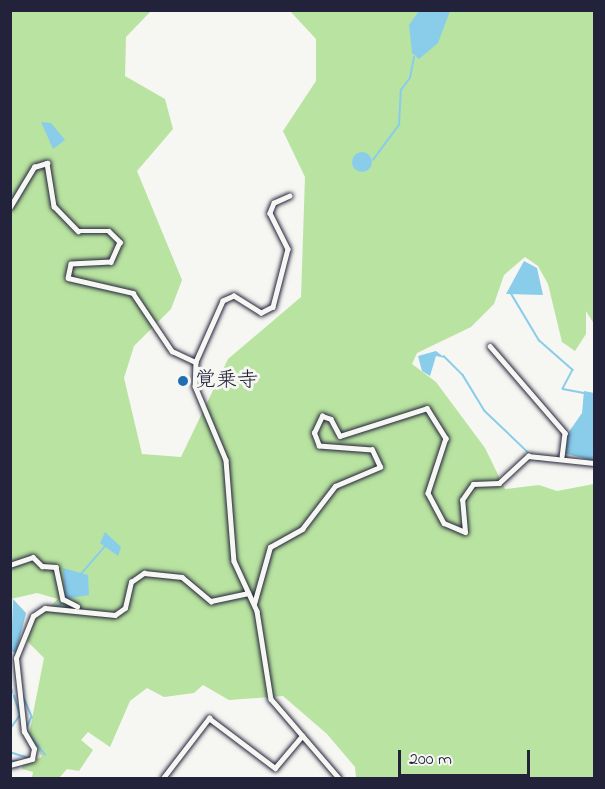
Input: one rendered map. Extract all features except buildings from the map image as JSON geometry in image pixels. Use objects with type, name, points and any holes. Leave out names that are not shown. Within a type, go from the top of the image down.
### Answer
[{"type":"street","points":[[10,207],[34,167],[46,163],[54,206],[78,231],[109,231],[120,242],[111,262],[71,264],[68,278],[133,293],[172,351],[196,362]]},
{"type":"street","points":[[290,196],[274,203],[270,213],[288,249],[273,307],[261,313],[238,298],[226,298],[196,362],[198,398],[219,435],[232,484],[234,561],[254,604],[271,699],[339,778]]},
{"type":"street","points":[[490,346],[565,433],[562,456]]},
{"type":"street","points":[[254,604],[270,547],[302,529],[335,486],[380,467],[372,450],[319,446],[314,433],[321,416],[331,419],[340,436],[427,408],[446,438],[429,493],[444,523],[465,532],[461,507],[469,487],[499,483],[528,456],[562,456],[594,463]]},
{"type":"street","points":[[10,565],[33,557],[42,566],[56,567],[65,601],[87,610]]},
{"type":"street","points":[[10,765],[32,758],[18,694],[13,657],[27,620],[47,609],[121,612],[131,582],[144,573],[182,577],[211,601],[248,593]]},
{"type":"street","points":[[10,693],[18,694]]},
{"type":"street","points":[[163,778],[209,718],[275,768],[302,736]]},
{"type":"green space","points":[[11,11],[151,11],[126,37],[125,76],[165,99],[173,129],[137,171],[182,280],[171,309],[134,346],[124,378],[142,454],[181,457],[228,359],[301,297],[305,177],[283,131],[316,81],[316,39],[290,11],[594,11],[594,324],[586,311],[586,334],[575,351],[562,342],[548,284],[538,266],[525,257],[504,275],[494,304],[471,327],[417,353],[412,364],[436,382],[485,448],[505,489],[539,485],[557,491],[594,484],[594,778],[356,778],[355,767],[327,734],[283,696],[229,700],[203,685],[194,693],[164,697],[147,688],[130,701],[110,747],[88,732],[81,740],[93,750],[79,771],[67,769],[59,778],[32,778],[33,772],[22,769],[23,763],[42,757],[29,734],[44,658],[27,641],[35,620],[58,599],[37,593],[11,599]]},
{"type":"water","points":[[419,11],[450,11],[438,43],[419,59],[412,53],[409,25]]},
{"type":"water","points":[[41,122],[51,123],[65,140],[53,149]]},
{"type":"water","points":[[362,152],[369,155],[372,162],[369,169],[362,172],[355,169],[352,162],[355,155]]},
{"type":"water","points":[[524,261],[537,268],[543,295],[506,294]]},
{"type":"water","points":[[436,351],[445,358],[436,356],[430,376],[422,371],[418,356]]},
{"type":"water","points":[[584,391],[594,393],[594,461],[563,453],[566,436],[582,413]]},
{"type":"water","points":[[105,532],[121,547],[118,556],[100,543]]},
{"type":"water","points":[[63,568],[88,575],[89,595],[65,599]]},
{"type":"water","points":[[13,599],[26,613],[16,653],[11,651]]},
{"type":"waterway","points":[[373,160],[399,125],[401,90],[410,78],[414,57]]},
{"type":"waterway","points":[[511,293],[539,340],[573,370],[563,389],[584,393]]},
{"type":"waterway","points":[[444,356],[463,375],[485,411],[530,454]]},
{"type":"waterway","points":[[538,460],[549,460]]},
{"type":"waterway","points":[[81,574],[105,546]]},
{"type":"waterway","points":[[56,607],[65,601]]},
{"type":"waterway","points":[[20,673],[21,686]]},
{"type":"waterway","points":[[10,682],[13,693]]},
{"type":"waterway","points":[[22,693],[32,717],[26,730],[45,754]]},
{"type":"waterway","points":[[10,729],[20,715],[14,696]]},
{"type":"waterway","points":[[10,752],[31,759]]},
{"type":"waterway","points":[[10,761],[18,761]]},
{"type":"place","name":"覚乗寺","points":[[183,381]]}]
